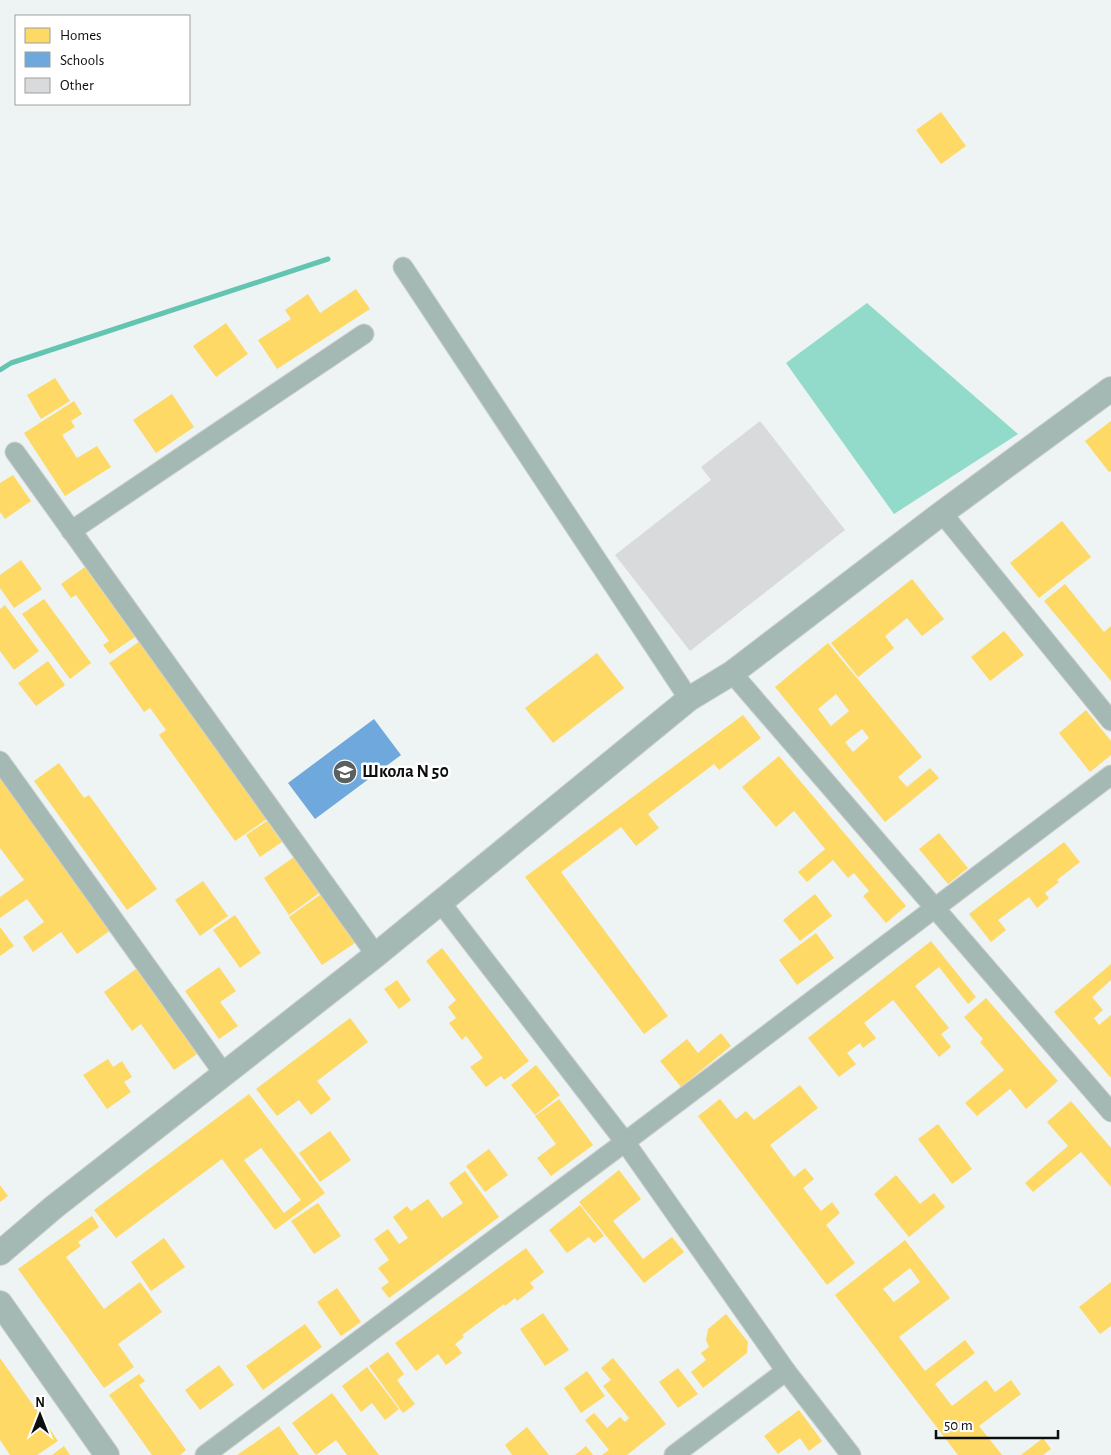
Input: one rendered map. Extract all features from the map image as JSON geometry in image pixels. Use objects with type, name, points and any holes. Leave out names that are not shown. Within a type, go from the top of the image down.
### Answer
[{"type":"street","points":[[403,267],[689,699]]},
{"type":"street","points":[[71,531],[364,334]]},
{"type":"street","points":[[0,1253],[54,1207],[376,955],[689,699],[732,673],[942,513],[1111,389]]},
{"type":"street","points":[[15,452],[376,955]]},
{"type":"street","points":[[942,513],[1111,721]]},
{"type":"street","points":[[732,673],[936,907],[1111,1112]]},
{"type":"street","points":[[0,761],[224,1074]]},
{"type":"street","points":[[205,1455],[625,1142],[1111,775]]},
{"type":"street","points":[[441,902],[625,1142],[786,1371],[851,1455]]},
{"type":"street","points":[[0,1304],[107,1455]]},
{"type":"street","points":[[674,1455],[786,1371]]},
{"type":"green space","points":[[867,303],[1018,434],[894,514],[786,363]]},
{"type":"building: Homes","points":[[941,112],[966,146],[941,164],[916,130]]},
{"type":"building: Homes","points":[[356,289],[370,309],[277,369],[258,340],[291,319],[285,310],[308,294],[320,313]]},
{"type":"building: Homes","points":[[226,323],[248,354],[216,377],[193,346]]},
{"type":"building: Homes","points":[[55,378],[70,401],[41,419],[27,395]]},
{"type":"building: Homes","points":[[172,394],[194,427],[156,453],[133,420]]},
{"type":"building: Homes","points":[[74,401],[82,414],[71,421],[75,427],[62,435],[77,458],[97,446],[111,467],[65,496],[24,433]]},
{"type":"building: Homes","points":[[1111,421],[1111,471],[1109,472],[1085,441]]},
{"type":"building: Homes","points":[[13,475],[31,501],[5,519],[0,512],[0,483]]},
{"type":"building: Homes","points":[[1062,521],[1091,557],[1039,598],[1010,563]]},
{"type":"building: Homes","points":[[21,560],[42,589],[14,608],[0,588],[0,575]]},
{"type":"building: Homes","points":[[85,567],[135,637],[110,654],[103,645],[109,641],[76,595],[71,598],[61,584]]},
{"type":"building: Homes","points":[[912,579],[944,619],[922,636],[907,618],[885,636],[894,648],[858,677],[831,643]]},
{"type":"building: Homes","points":[[1065,584],[1104,632],[1111,626],[1111,681],[1044,601]]},
{"type":"building: Homes","points":[[44,599],[91,663],[70,679],[22,614]]},
{"type":"building: Homes","points":[[5,605],[39,651],[14,670],[0,651],[0,609]]},
{"type":"building: Homes","points":[[1004,631],[1024,655],[990,681],[971,657]]},
{"type":"building: Homes","points":[[140,641],[267,819],[235,841],[159,735],[166,730],[150,708],[144,712],[109,663]]},
{"type":"building: Homes","points":[[828,643],[922,757],[898,777],[907,787],[930,768],[939,778],[885,822],[775,687]],"holes":[[[836,694],[849,711],[831,726],[818,709]],[[862,729],[869,738],[853,752],[845,742]]]},
{"type":"building: Homes","points":[[597,653],[624,688],[553,743],[525,708]]},
{"type":"building: Homes","points":[[48,661],[65,685],[36,706],[18,683]]},
{"type":"building: Homes","points":[[1086,710],[1111,741],[1111,755],[1090,772],[1059,733]]},
{"type":"building: Homes","points":[[743,715],[761,738],[719,770],[714,764],[648,814],[659,828],[636,846],[621,827],[561,872],[668,1016],[644,1034],[525,877]]},
{"type":"building: Homes","points":[[779,756],[906,906],[886,923],[863,896],[869,891],[854,873],[848,878],[833,860],[807,882],[798,872],[825,849],[794,811],[776,827],[742,787]]},
{"type":"building: Homes","points":[[59,763],[84,798],[89,795],[157,889],[127,910],[34,781]]},
{"type":"building: Homes","points":[[0,776],[111,930],[77,954],[61,932],[33,952],[23,937],[44,922],[27,899],[0,918],[0,897],[24,880],[0,848]]},
{"type":"building: Homes","points":[[267,821],[282,842],[260,857],[246,835]]},
{"type":"building: Homes","points":[[939,833],[968,868],[948,884],[919,849]]},
{"type":"building: Homes","points":[[1064,842],[1080,862],[1057,880],[1059,882],[1045,893],[1049,898],[1037,908],[1029,897],[998,920],[1006,930],[991,942],[969,914]]},
{"type":"building: Homes","points":[[297,855],[322,891],[289,915],[264,878]]},
{"type":"building: Homes","points":[[203,881],[228,916],[200,936],[175,900]]},
{"type":"building: Homes","points":[[321,894],[355,943],[322,965],[289,917]]},
{"type":"building: Homes","points":[[815,894],[832,916],[800,941],[783,920]]},
{"type":"building: Homes","points":[[235,915],[261,953],[240,968],[213,930]]},
{"type":"building: Homes","points":[[0,927],[14,946],[0,956]]},
{"type":"building: Homes","points":[[816,933],[834,958],[797,985],[779,960]]},
{"type":"building: Homes","points":[[931,941],[976,997],[968,1004],[939,967],[915,986],[949,1028],[941,1034],[951,1047],[939,1057],[893,1000],[864,1023],[876,1038],[863,1048],[860,1043],[847,1053],[856,1064],[839,1077],[808,1038]]},
{"type":"building: Homes","points":[[442,948],[529,1061],[504,1080],[501,1076],[486,1087],[470,1067],[483,1058],[466,1036],[462,1040],[449,1023],[456,1018],[448,1007],[456,1000],[426,961]]},
{"type":"building: Homes","points":[[1111,964],[1111,980],[1092,997],[1103,1010],[1094,1018],[1099,1025],[1111,1015],[1111,1078],[1054,1012]]},
{"type":"building: Homes","points":[[219,967],[236,991],[220,1002],[238,1026],[219,1039],[185,991]]},
{"type":"building: Homes","points":[[136,969],[197,1054],[174,1070],[141,1024],[132,1031],[104,992]]},
{"type":"building: Homes","points":[[397,980],[411,1000],[399,1009],[384,989]]},
{"type":"building: Homes","points":[[986,998],[1058,1081],[1026,1109],[1010,1089],[977,1116],[965,1103],[1004,1070],[980,1042],[983,1039],[964,1017]]},
{"type":"building: Homes","points":[[350,1018],[368,1042],[317,1081],[331,1099],[311,1115],[299,1100],[277,1116],[256,1089]]},
{"type":"building: Homes","points":[[721,1033],[731,1046],[681,1087],[660,1061],[687,1039],[698,1053]]},
{"type":"building: Homes","points":[[108,1059],[113,1067],[122,1061],[132,1077],[124,1082],[131,1092],[107,1109],[83,1075]]},
{"type":"building: Homes","points":[[536,1065],[560,1095],[535,1115],[511,1085]]},
{"type":"building: Homes","points":[[800,1085],[818,1108],[770,1145],[794,1177],[805,1168],[814,1179],[803,1188],[821,1211],[832,1202],[840,1213],[826,1225],[855,1263],[827,1285],[698,1116],[720,1099],[736,1119],[746,1111],[754,1120]]},
{"type":"building: Homes","points":[[249,1094],[325,1193],[275,1230],[222,1159],[116,1238],[94,1210]],"holes":[[[261,1148],[301,1200],[284,1213],[244,1160]]]},
{"type":"building: Homes","points":[[559,1099],[593,1145],[551,1176],[537,1158],[556,1144],[535,1116]]},
{"type":"building: Homes","points":[[1071,1101],[1111,1148],[1111,1187],[1081,1152],[1033,1192],[1025,1183],[1068,1146],[1047,1122]]},
{"type":"building: Homes","points":[[938,1124],[972,1169],[952,1184],[918,1139]]},
{"type":"building: Homes","points":[[330,1131],[351,1160],[320,1182],[299,1153]]},
{"type":"building: Homes","points":[[489,1149],[508,1175],[485,1192],[466,1166]]},
{"type":"building: Homes","points":[[619,1170],[641,1199],[613,1221],[643,1259],[672,1237],[684,1252],[644,1283],[579,1202]]},
{"type":"building: Homes","points":[[465,1171],[499,1217],[389,1298],[381,1288],[389,1282],[378,1268],[389,1260],[374,1239],[388,1229],[399,1244],[408,1238],[393,1217],[407,1206],[411,1211],[428,1199],[442,1218],[463,1203],[449,1183]]},
{"type":"building: Homes","points":[[896,1175],[920,1204],[934,1193],[945,1207],[909,1237],[874,1194]]},
{"type":"building: Homes","points":[[0,1185],[8,1196],[0,1202]]},
{"type":"building: Homes","points":[[318,1203],[341,1236],[314,1254],[291,1221]]},
{"type":"building: Homes","points":[[580,1205],[604,1236],[594,1243],[589,1237],[567,1253],[549,1230]]},
{"type":"building: Homes","points":[[92,1216],[99,1227],[78,1242],[81,1246],[66,1257],[104,1309],[140,1282],[162,1312],[118,1344],[134,1367],[104,1388],[18,1269]]},
{"type":"building: Homes","points":[[164,1238],[185,1267],[151,1291],[131,1262]]},
{"type":"building: Homes","points":[[905,1240],[950,1298],[899,1337],[925,1371],[965,1340],[975,1353],[935,1384],[952,1406],[986,1380],[995,1392],[1011,1380],[1021,1394],[979,1426],[1002,1455],[958,1455],[835,1295]],"holes":[[[910,1268],[920,1282],[894,1302],[883,1289]]]},
{"type":"building: Homes","points":[[526,1248],[544,1272],[530,1283],[534,1288],[517,1301],[515,1298],[505,1306],[504,1304],[462,1335],[464,1337],[455,1344],[462,1353],[446,1365],[438,1354],[416,1371],[395,1343]]},
{"type":"building: Homes","points":[[1111,1282],[1111,1326],[1100,1334],[1079,1307]]},
{"type":"building: Homes","points":[[337,1288],[361,1322],[341,1336],[317,1302]]},
{"type":"building: Homes","points":[[543,1313],[569,1350],[545,1366],[520,1329]]},
{"type":"building: Homes","points":[[726,1314],[748,1342],[747,1353],[703,1388],[691,1372],[706,1360],[701,1353],[709,1347],[706,1340],[708,1329]]},
{"type":"building: Homes","points":[[305,1324],[322,1347],[263,1390],[246,1366]]},
{"type":"building: Homes","points":[[388,1352],[404,1374],[397,1380],[415,1404],[403,1413],[369,1366]]},
{"type":"building: Homes","points":[[0,1358],[58,1441],[37,1455],[10,1455],[0,1440]]},
{"type":"building: Homes","points":[[613,1358],[666,1424],[627,1455],[602,1455],[609,1450],[585,1420],[594,1413],[607,1428],[620,1417],[625,1422],[629,1418],[603,1386],[611,1380],[601,1368]]},
{"type":"building: Homes","points":[[219,1365],[234,1385],[200,1410],[185,1390]]},
{"type":"building: Homes","points":[[367,1367],[399,1409],[385,1420],[372,1403],[361,1412],[342,1386]]},
{"type":"building: Homes","points":[[678,1368],[698,1394],[678,1408],[659,1382]]},
{"type":"building: Homes","points":[[587,1371],[605,1396],[581,1413],[564,1388]]},
{"type":"building: Homes","points":[[139,1374],[145,1381],[139,1385],[186,1450],[180,1455],[152,1455],[109,1395]]},
{"type":"building: Homes","points":[[332,1393],[379,1455],[347,1455],[336,1440],[316,1455],[292,1423]]},
{"type":"building: Homes","points":[[799,1410],[822,1441],[809,1451],[800,1438],[778,1454],[764,1436]]},
{"type":"building: Homes","points":[[279,1426],[299,1455],[237,1455]]},
{"type":"building: Homes","points":[[527,1427],[549,1455],[512,1455],[505,1445]]},
{"type":"building: Homes","points":[[1043,1438],[1051,1449],[1043,1455],[1021,1455]]},
{"type":"building: Homes","points":[[64,1446],[70,1455],[52,1455]]},
{"type":"building: Homes","points":[[586,1446],[593,1455],[575,1455]]},
{"type":"building: Schools","points":[[374,719],[401,755],[315,819],[288,783]]},
{"type":"building: Other","points":[[760,421],[845,530],[690,651],[615,555],[711,480],[701,467]]},
{"type":"waterway","points":[[0,370],[11,363],[328,259]]},
{"type":"place","name":"Школа N 50","points":[[345,772]]}]
